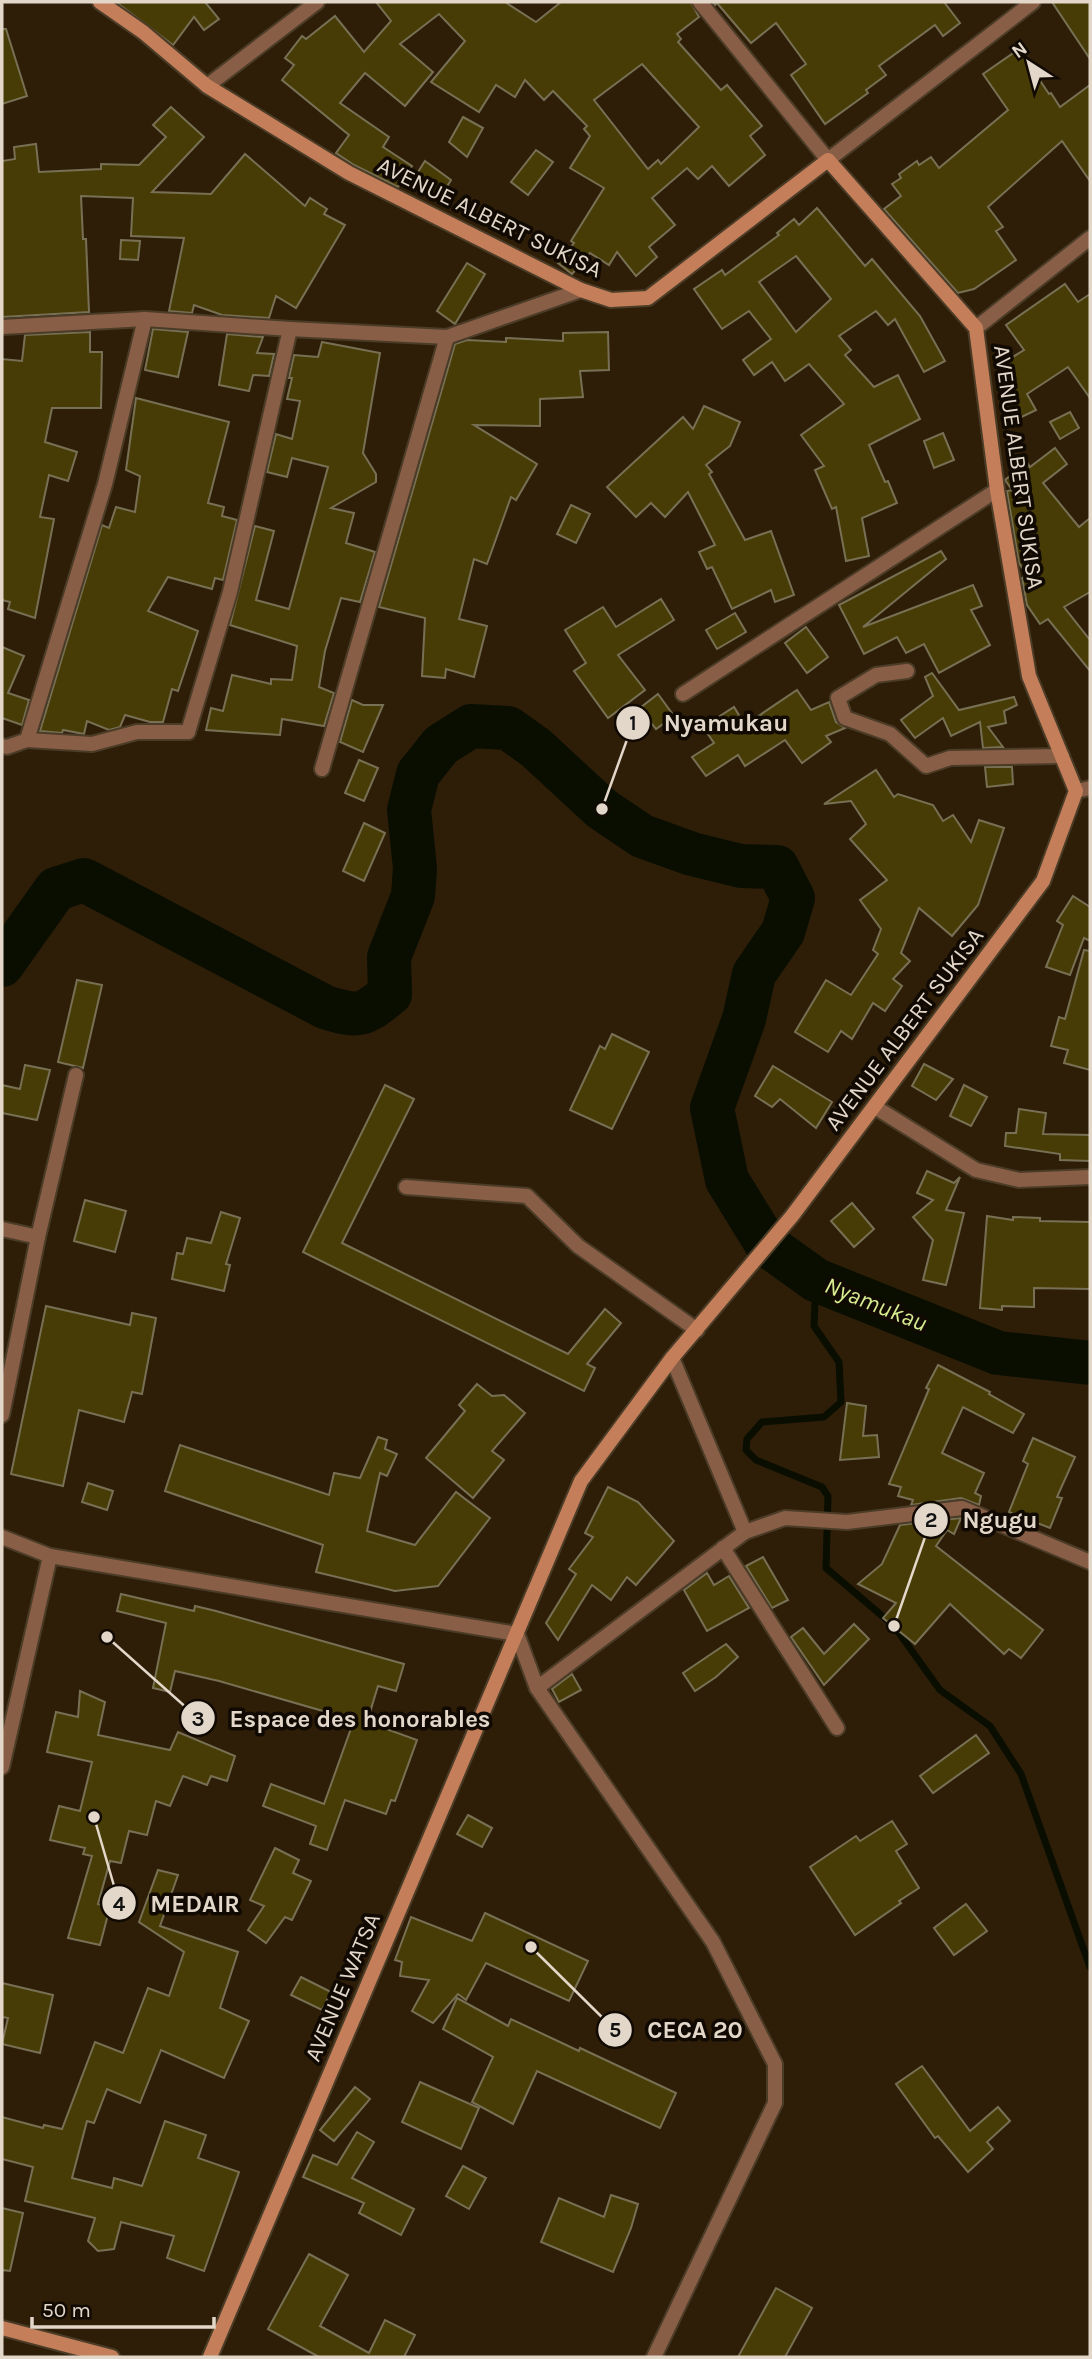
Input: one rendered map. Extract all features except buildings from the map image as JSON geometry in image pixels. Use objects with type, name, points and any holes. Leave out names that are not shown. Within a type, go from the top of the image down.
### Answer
[{"type":"street","name":"AVENUE ALBERT SUKISA","points":[[100,2],[143,32],[207,86],[349,173],[580,290],[611,300],[648,298],[828,160],[976,328],[997,490],[1029,676],[1062,756],[1083,790],[1043,881],[792,1216],[673,1358]]},
{"type":"street","points":[[207,86],[317,2]]},
{"type":"street","points":[[700,2],[828,160],[1033,2]]},
{"type":"street","points":[[976,328],[1090,237]]},
{"type":"street","points":[[2,327],[145,319],[290,330],[447,337],[580,290]]},
{"type":"street","points":[[27,740],[105,484],[145,319]]},
{"type":"street","points":[[2,746],[7,747],[27,740],[92,744],[137,732],[188,732],[230,592],[290,330]]},
{"type":"street","points":[[322,769],[447,337]]},
{"type":"street","points":[[684,694],[997,490]]},
{"type":"street","points":[[907,671],[876,675],[838,698],[845,718],[890,734],[926,766],[950,758],[1062,756]]},
{"type":"street","points":[[2,1415],[38,1237],[76,1075]]},
{"type":"street","points":[[875,1107],[976,1170],[1019,1180],[1090,1177]]},
{"type":"street","points":[[406,1187],[527,1196],[578,1246],[697,1330]]},
{"type":"street","points":[[2,1229],[38,1237]]},
{"type":"street","points":[[673,1358],[745,1532]]},
{"type":"street","name":"AVENUE WATSA","points":[[210,2357],[581,1481],[673,1358]]},
{"type":"street","points":[[537,1688],[745,1532],[785,1518],[847,1522],[962,1508],[1090,1562]]},
{"type":"street","points":[[2,1537],[50,1556],[517,1634],[537,1688],[713,1941],[775,2064],[775,2103],[654,2357]]},
{"type":"street","points":[[723,1548],[837,1728]]},
{"type":"street","points":[[2,1767],[50,1556]]},
{"type":"street","points":[[2,2328],[112,2357]]},
{"type":"waterway","name":"Nyamukau","points":[[2,965],[56,889],[84,880],[325,1007],[353,1014],[367,1011],[390,994],[389,957],[413,896],[415,868],[409,810],[418,774],[441,745],[471,726],[508,728],[536,748],[602,809],[642,836],[692,854],[741,866],[777,867],[793,898],[783,932],[754,974],[744,1019],[712,1108],[727,1180],[767,1245],[816,1280],[998,1353],[1090,1363]]},
{"type":"waterway","points":[[816,1280],[814,1326],[839,1362],[841,1402],[824,1417],[762,1422],[747,1439],[746,1450],[756,1460],[822,1487],[828,1496],[826,1568],[894,1626],[940,1690],[990,1726],[1021,1774],[1090,1967]]},
{"type":"place","name":"Nyamukau","points":[[602,809]]},
{"type":"place","name":"Ngugu","points":[[894,1626]]},
{"type":"place","name":"Espace des honorables","points":[[107,1637]]},
{"type":"place","name":"MEDAIR","points":[[94,1817]]},
{"type":"place","name":"CECA 20","points":[[531,1947]]}]
